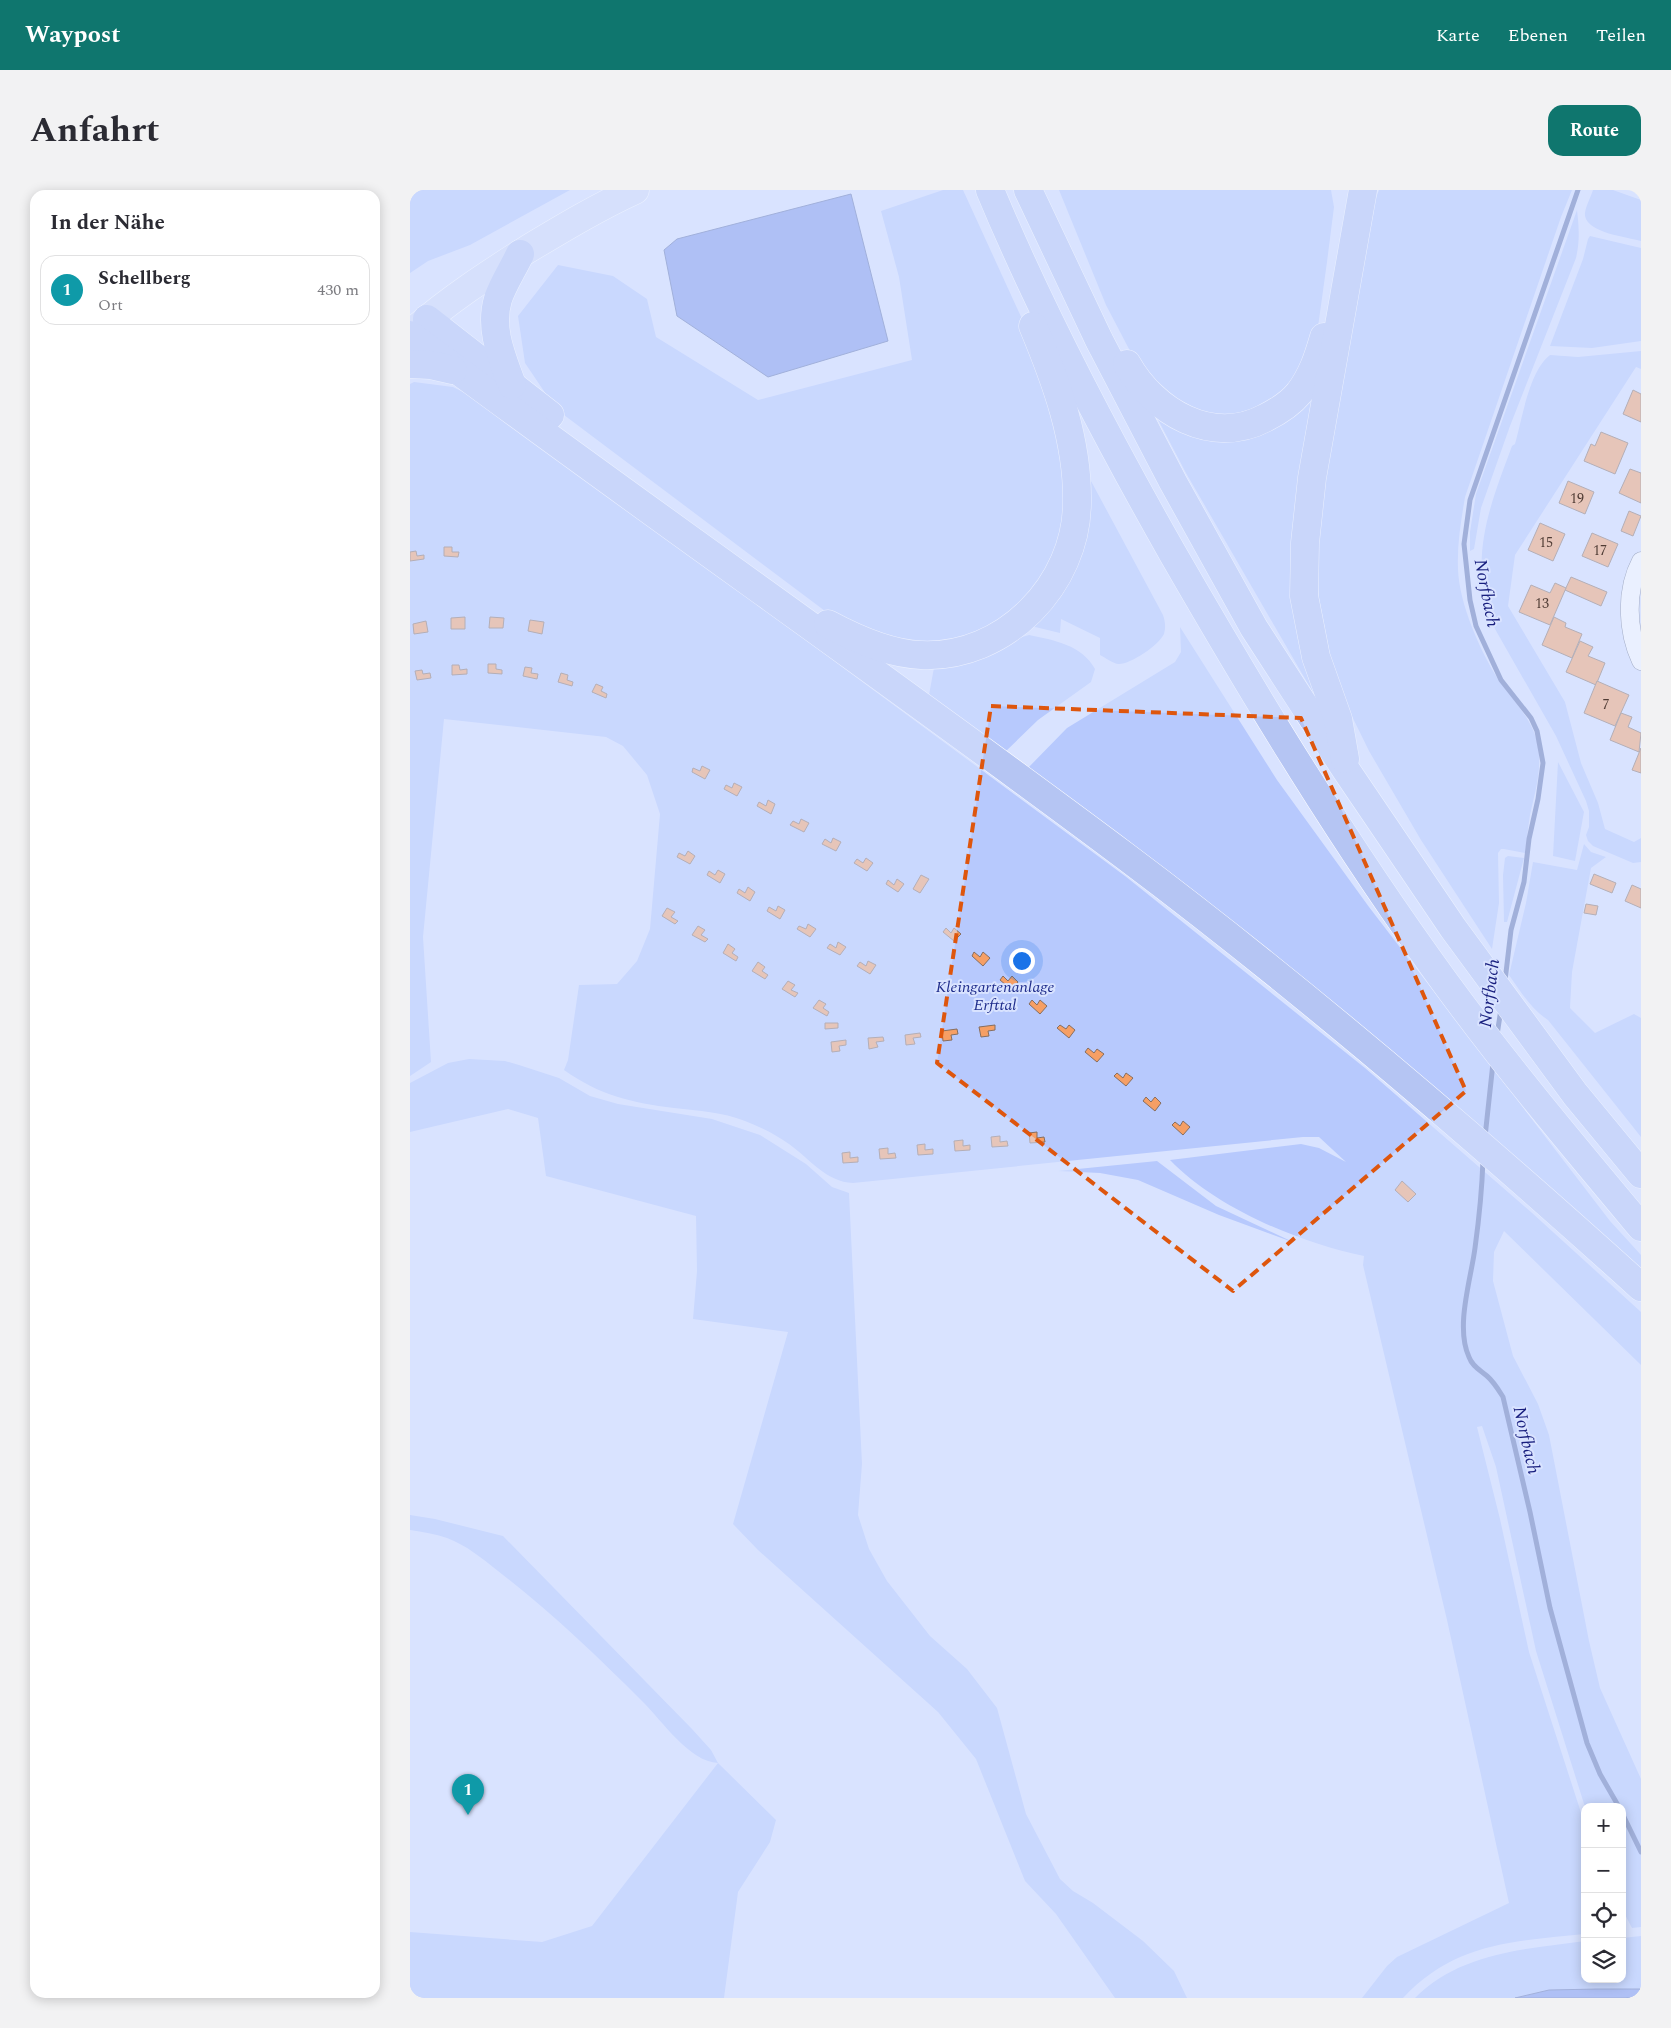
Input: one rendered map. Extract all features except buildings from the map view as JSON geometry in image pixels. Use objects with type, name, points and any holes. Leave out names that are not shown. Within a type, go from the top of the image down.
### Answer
[{"type":"highway","points":[[990,190],[1005,226],[1077,376],[1142,498],[1225,644],[1328,813],[1470,1016],[1546,1114],[1641,1227]]},
{"type":"highway","points":[[1028,190],[1047,234],[1182,500],[1254,628],[1452,928],[1574,1094],[1641,1174]]},
{"type":"highway","points":[[1047,234],[1067,252],[1076,265],[1117,346],[1144,388],[1164,408],[1196,425],[1223,429],[1253,425],[1279,411],[1298,394],[1315,368],[1325,334],[1354,193]]},
{"type":"highway","points":[[1346,770],[1338,719],[1316,657],[1304,596],[1304,543],[1354,193]]},
{"type":"highway","points":[[414,323],[513,386],[671,509],[811,614],[857,638],[901,653],[922,655],[963,651],[1000,635],[1037,605],[1061,570],[1074,535],[1076,518],[1077,488],[1067,425],[1046,358],[1014,270],[1005,226]]},
{"type":"highway","points":[[513,386],[497,343],[495,319],[499,298],[520,254]]},
{"type":"highway","points":[[414,323],[459,371],[1125,856],[1293,988],[1528,1185],[1641,1287]]},
{"type":"highway","points":[[410,364],[431,365],[459,371]]},
{"type":"main road","points":[[414,323],[568,225],[635,190]]},
{"type":"street","points":[[1641,561],[1633,582],[1630,608],[1632,636],[1641,661]]},
{"type":"highlighted area","points":[[991,706],[1301,718],[1466,1091],[1233,1291],[937,1063]]},
{"type":"green space","points":[[410,190],[570,190],[470,245],[428,261],[410,273]]},
{"type":"green space","points":[[943,190],[963,190],[1033,343],[1055,414],[1066,504],[1059,550],[1039,585],[1005,619],[963,640],[921,645],[877,637],[825,611],[556,409],[525,363],[518,316],[558,265],[613,276],[647,299],[656,337],[758,400],[912,360],[899,277],[881,211]]},
{"type":"green space","points":[[1059,190],[1331,190],[1334,207],[1317,334],[1309,364],[1286,389],[1257,408],[1224,416],[1199,410],[1176,398],[1149,374],[1129,349],[1106,305]]},
{"type":"green space","points":[[1379,190],[1572,190],[1561,217],[1465,497],[1460,533],[1459,582],[1466,611],[1491,668],[1528,719],[1536,737],[1539,756],[1537,781],[1525,853],[1501,849],[1498,853],[1499,903],[1492,949],[1421,840],[1369,751],[1346,704],[1332,665],[1319,598],[1317,570],[1319,523],[1326,461],[1368,219]]},
{"type":"green space","points":[[1593,190],[1613,190],[1641,200],[1641,241],[1600,230],[1588,222],[1585,213]]},
{"type":"green space","points":[[1577,210],[1579,234],[1576,258],[1510,426],[1481,508],[1474,549],[1470,551],[1470,532],[1476,494]]},
{"type":"green space","points":[[1590,236],[1641,248],[1641,341],[1592,348],[1550,346],[1583,259]]},
{"type":"green space","points":[[1641,351],[1641,369],[1636,367],[1515,555],[1508,606],[1565,702],[1581,763],[1598,803],[1605,829],[1634,842],[1641,838],[1641,862],[1633,863],[1593,846],[1588,841],[1586,835],[1589,827],[1589,811],[1586,801],[1556,736],[1495,629],[1482,581],[1482,558],[1484,536],[1495,492],[1512,446],[1515,444],[1532,384],[1543,362],[1550,355],[1578,357]]},
{"type":"green space","points":[[1317,371],[1305,461],[1318,694],[1315,696],[1186,473],[1153,410],[1213,434]]},
{"type":"green space","name":"Kleingartenanlage Erfttal","points":[[414,382],[453,387],[485,403],[1125,876],[1365,1068],[1531,1212],[1641,1312],[1641,1365],[1504,1231],[1494,1252],[1493,1281],[1513,1356],[1538,1404],[1549,1435],[1600,1688],[1641,1779],[1641,1927],[1632,1928],[1626,1917],[1626,1803],[1584,1803],[1536,1651],[1496,1467],[1482,1426],[1477,1427],[1500,1519],[1529,1652],[1581,1813],[1581,1934],[1534,1939],[1486,1948],[1464,1955],[1443,1966],[1423,1980],[1403,1998],[1362,1998],[1387,1966],[1397,1957],[1509,1903],[1447,1620],[1363,1265],[1364,1256],[1313,1242],[1260,1221],[1211,1193],[1170,1160],[1301,1144],[1319,1148],[1346,1162],[1319,1137],[1303,1137],[853,1183],[843,1182],[826,1174],[784,1141],[745,1121],[719,1114],[630,1100],[590,1086],[564,1070],[568,1060],[579,985],[617,984],[637,961],[650,929],[660,814],[647,775],[623,746],[606,737],[444,719],[423,937],[431,1062],[410,1076],[410,384]]},
{"type":"green space","points":[[1084,468],[1164,620],[1164,634],[1156,643],[1130,661],[1118,664],[1100,655],[1100,638],[1061,619],[1060,633],[1031,626]]},
{"type":"green space","points":[[1180,627],[1277,780],[1369,907],[1610,1221],[1641,1255],[1641,1279],[1028,768],[1067,728],[1175,662],[1181,652]]},
{"type":"green space","points":[[1029,635],[1048,639],[1075,649],[1083,654],[1095,669],[1091,682],[1038,720],[1004,753],[929,695],[935,662]]},
{"type":"green space","points":[[1558,762],[1584,812],[1575,861],[1553,856]]},
{"type":"green space","points":[[1584,844],[1591,852],[1606,857],[1591,868],[1572,972],[1570,1008],[1595,1033],[1634,1014],[1641,1018],[1641,1137],[1548,1020],[1536,1011],[1527,1000],[1509,975],[1526,903],[1533,862],[1577,870]]},
{"type":"green space","points":[[1508,856],[1524,858],[1507,922],[1504,922],[1503,875],[1505,858]]},
{"type":"green space","points":[[469,1059],[505,1061],[559,1078],[590,1096],[618,1104],[712,1119],[760,1135],[806,1164],[832,1187],[849,1193],[862,1464],[858,1515],[869,1549],[887,1581],[930,1636],[967,1669],[997,1708],[1026,1814],[1060,1879],[1073,1891],[1093,1903],[1143,1941],[1174,1971],[1187,1998],[1115,1998],[1056,1914],[1025,1881],[976,1759],[938,1712],[758,1550],[733,1524],[788,1332],[693,1319],[697,1271],[696,1216],[546,1176],[538,1118],[508,1109],[410,1132],[410,1083],[448,1063]]},
{"type":"green space","points":[[1157,1161],[1216,1206],[1295,1243],[1219,1215],[1138,1180],[1100,1173],[1058,1171]]},
{"type":"green space","points":[[410,1515],[435,1519],[503,1536],[692,1729],[711,1750],[718,1763],[697,1756],[687,1748],[591,1651],[517,1586],[461,1544],[429,1533],[410,1530]]},
{"type":"green space","points":[[718,1763],[776,1820],[770,1842],[738,1892],[724,1998],[410,1998],[410,1932],[542,1942],[592,1926]]},
{"type":"green space","points":[[1641,1936],[1641,1989],[1549,1990],[1515,1998],[1415,1998],[1432,1983],[1472,1962],[1516,1951],[1581,1942],[1581,1983],[1626,1983],[1626,1938]]},
{"type":"shaded area","points":[[851,194],[888,341],[768,377],[677,316],[664,250],[677,239]]},
{"type":"shaded area","points":[[1641,1989],[1641,1998],[1515,1998],[1549,1990]]},
{"type":"waterway","name":"Norfbach","points":[[1505,981],[1511,930],[1524,882],[1529,839],[1538,799],[1543,763],[1537,731],[1531,718],[1501,680],[1476,626],[1470,600],[1464,544],[1470,500],[1578,190]]},
{"type":"waterway","name":"Norfbach","points":[[1497,1035],[1501,1009]]},
{"type":"waterway","name":"Norfbach","points":[[1485,1137],[1493,1063]]},
{"type":"waterway","name":"Norfbach","points":[[1483,1160],[1476,1237],[1465,1303],[1463,1332],[1465,1345],[1472,1363],[1492,1381],[1503,1397],[1550,1608],[1587,1743],[1600,1774],[1617,1803]]},
{"type":"waterway","name":"Norfbach","points":[[1626,1821],[1641,1852]]},
{"type":"place","name":"Schellberg","points":[[468,1815]]}]
